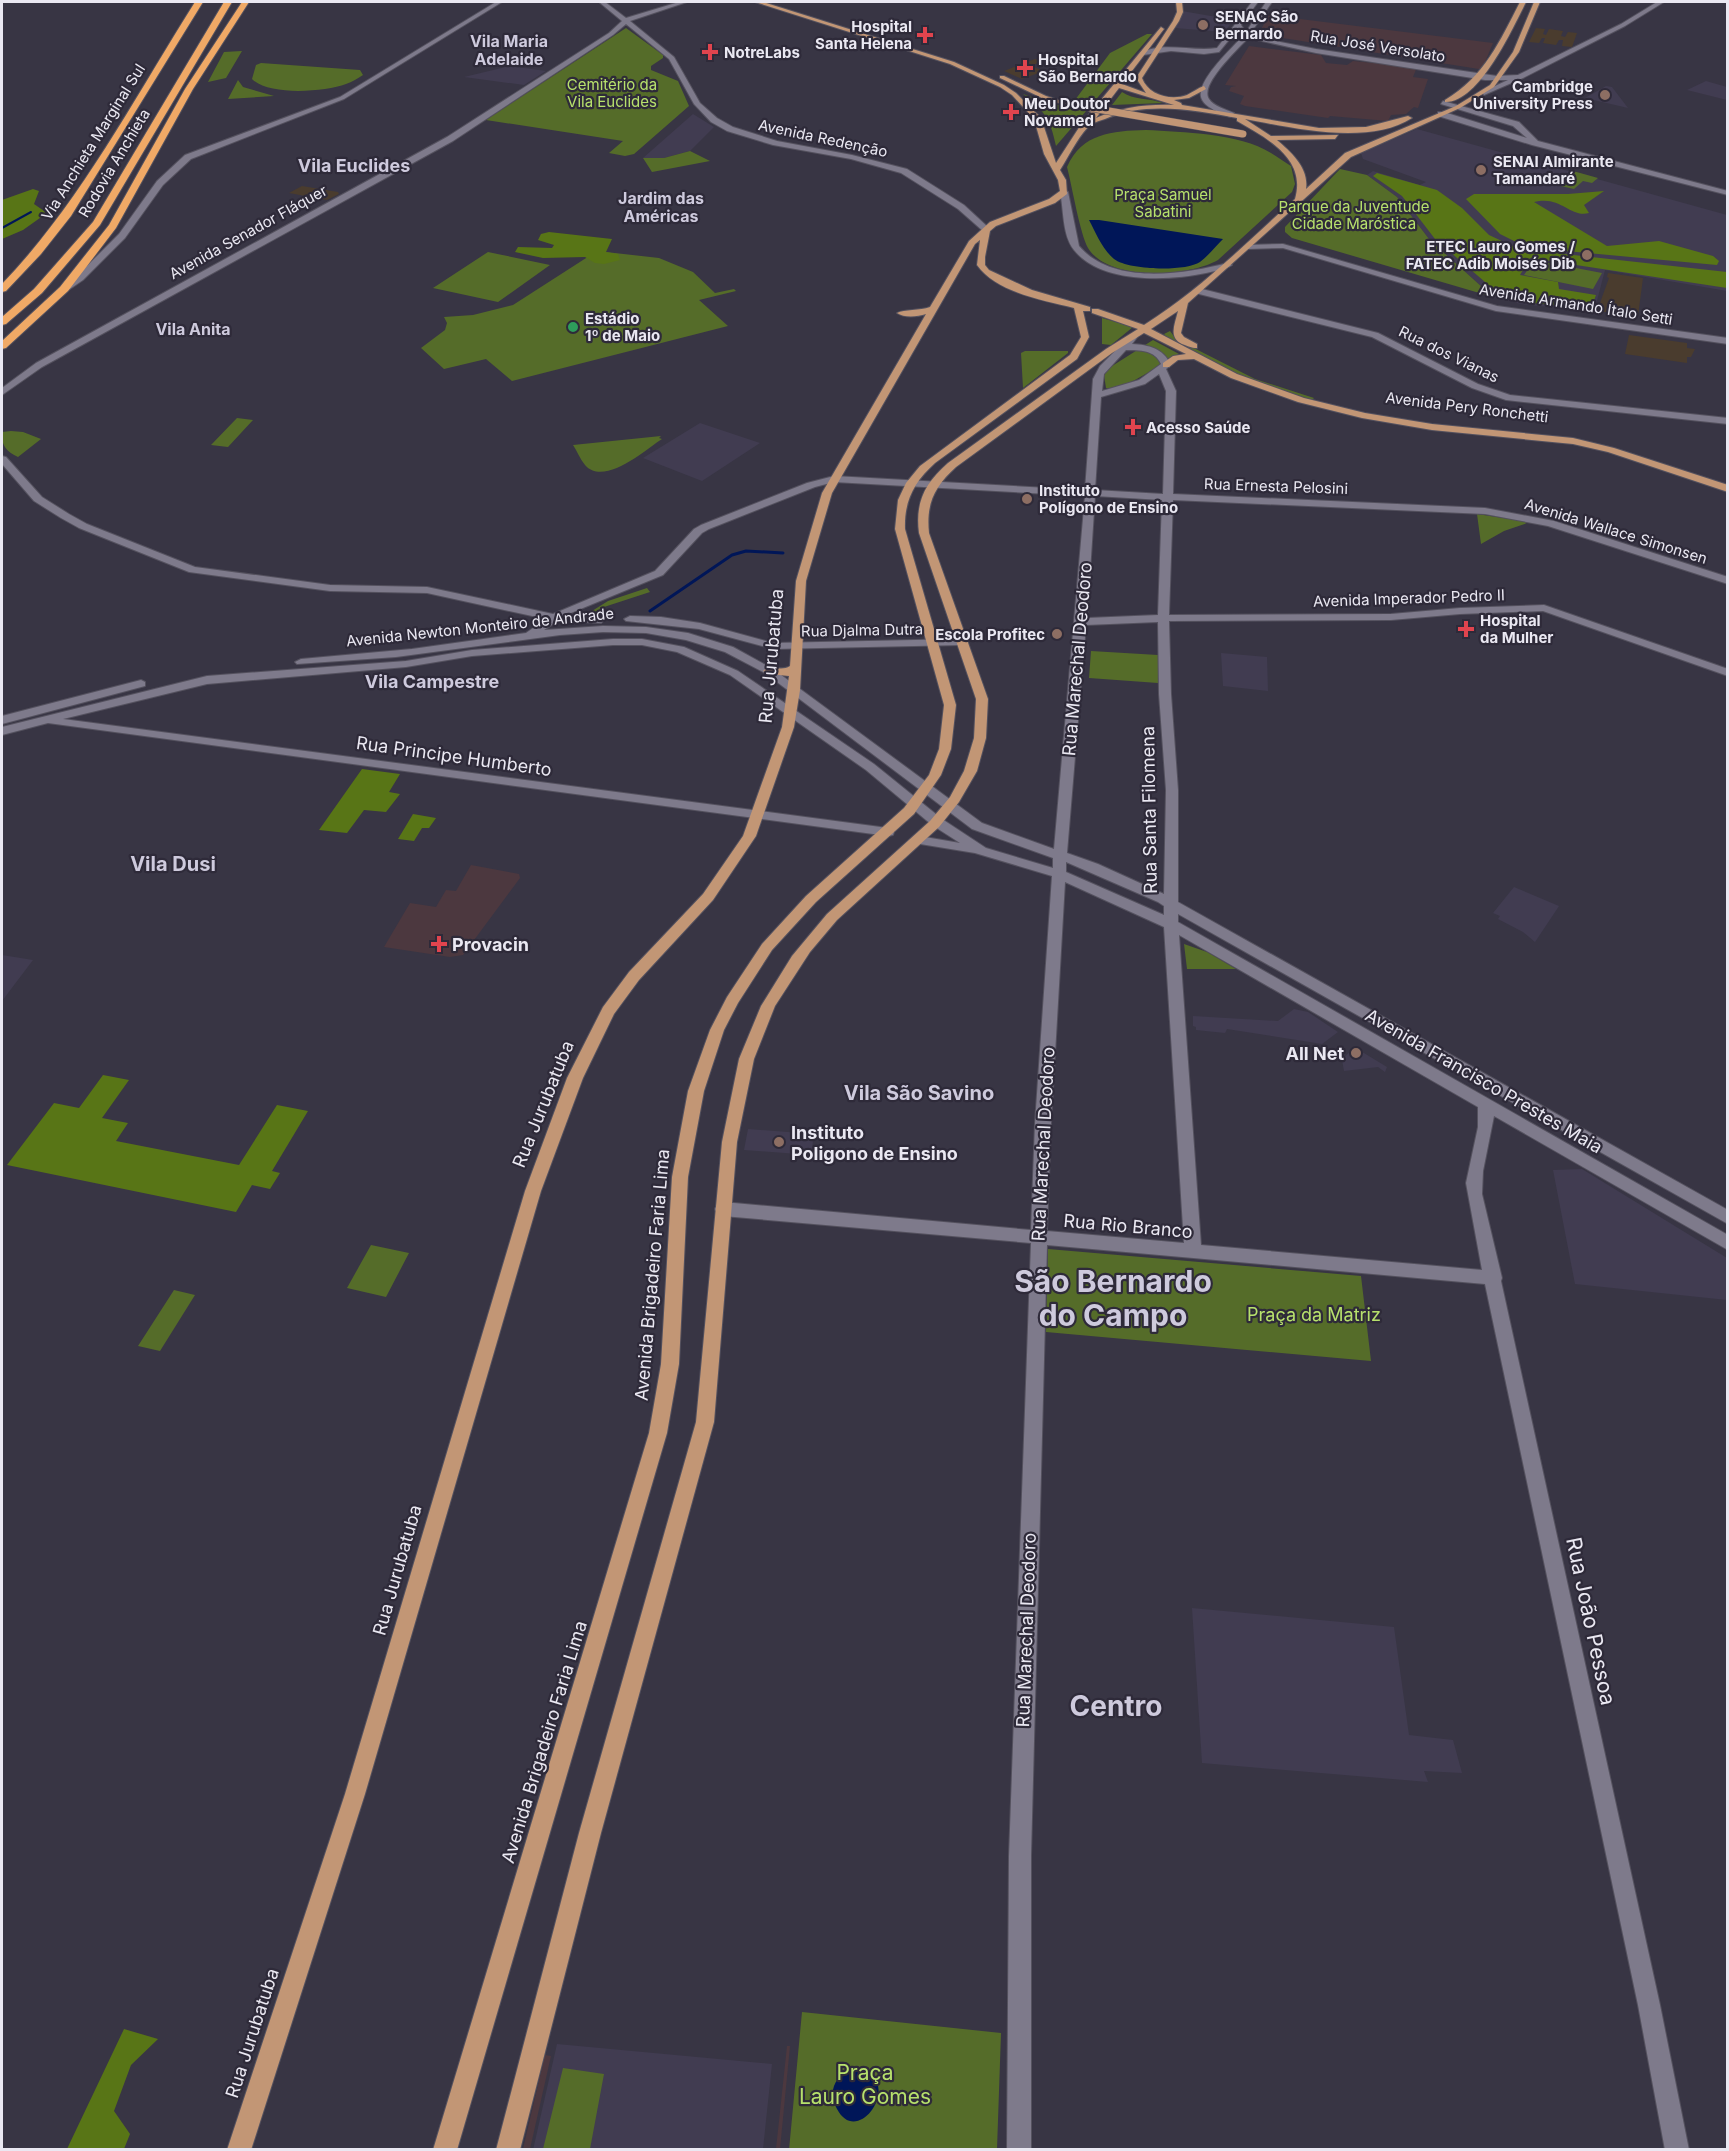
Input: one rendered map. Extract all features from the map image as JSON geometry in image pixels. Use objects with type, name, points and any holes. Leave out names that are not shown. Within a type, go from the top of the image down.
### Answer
[{"type":"highway","name":"Via Anchieta Marginal Sul","points":[[4,286],[38,252],[66,216],[199,2]]},
{"type":"highway","points":[[175,40],[186,30],[206,2]]},
{"type":"highway","name":"Rodovia Anchieta","points":[[2,311],[34,284],[89,222],[219,2]]},
{"type":"highway","name":"Rodovia Anchieta","points":[[2,322],[38,291],[97,224],[228,2]]},
{"type":"highway","points":[[2,346],[64,289],[113,226],[189,89],[245,2]]},
{"type":"main road","points":[[758,2],[952,63],[995,82],[1014,94],[1036,116],[1048,154],[1058,168],[1064,192]]},
{"type":"main road","points":[[782,2],[961,59],[1044,98],[1068,104],[1269,138],[1324,138],[1356,134],[1413,116]]},
{"type":"main road","points":[[1058,168],[1064,153],[1171,15],[1173,2]]},
{"type":"main road","points":[[1179,2],[1180,12],[1176,21],[1139,78],[1141,84],[1153,94],[1180,104],[1231,115],[1269,138],[1301,169],[1304,183],[1299,199]]},
{"type":"main road","points":[[1433,107],[1462,93],[1484,74],[1523,2]]},
{"type":"main road","points":[[1228,265],[1355,151],[1458,107],[1484,93],[1499,80],[1519,45],[1537,2]]},
{"type":"main road","points":[[1118,84],[1125,90],[1137,94],[1185,98],[1204,88]]},
{"type":"main road","points":[[1085,125],[1107,114],[1135,109],[1177,108],[1330,130],[1382,127]]},
{"type":"main road","name":"Rua Jurubatuba","points":[[239,2150],[355,1794],[533,1191],[574,1078],[608,1011],[621,992],[708,897],[735,861],[749,836],[786,736],[792,712],[801,581],[827,493],[834,478],[972,243],[986,229],[1005,218],[1052,201],[1064,192]]},
{"type":"main road","points":[[1012,205],[1038,206]]},
{"type":"main road","points":[[986,229],[981,262],[987,273],[1026,291],[1078,306],[1135,317],[1163,317]]},
{"type":"main road","name":"Rua Marechal Deodoro","points":[[1115,347],[1184,302],[1228,265]]},
{"type":"main road","name":"Avenida Pery Ronchetti","points":[[1184,302],[1177,333],[1184,341],[1251,374],[1288,389],[1410,418],[1582,437],[1634,451],[1728,482]]},
{"type":"main road","name":"Avenida Brigadeiro Faria Lima","points":[[445,2150],[658,1433],[670,1364],[680,1177],[696,1091],[708,1055],[717,1030],[732,1001],[767,947],[811,899],[888,832],[916,804],[927,789],[943,758],[951,721],[947,692],[900,529],[900,508],[910,484],[931,461],[1074,357],[1085,337],[1078,306]]},
{"type":"main road","points":[[901,314],[918,314],[934,309]]},
{"type":"main road","name":"Avenida Pery Ronchetti","points":[[1095,310],[1144,329],[1193,356],[1260,387],[1321,405],[1365,416],[1432,427],[1573,441],[1611,450],[1728,489]]},
{"type":"main road","points":[[508,2150],[590,1833],[705,1422],[712,1368],[725,1179],[737,1094],[757,1031],[769,1006],[801,956],[831,918],[937,822],[963,788],[976,756],[983,709],[980,688],[924,533],[922,509],[932,485],[952,465],[1115,347]]},
{"type":"main road","points":[[1164,368],[1176,358],[1193,356]]},
{"type":"main road","points":[[770,671],[787,673],[796,668]]},
{"type":"street","points":[[64,289],[87,272],[122,236],[148,196],[180,162],[205,148],[338,104],[499,2]]},
{"type":"street","points":[[602,2],[627,21]]},
{"type":"street","name":"Avenida Senador Fláquer","points":[[2,392],[19,378],[212,268],[450,139],[611,34],[631,16],[684,2]]},
{"type":"street","points":[[1204,52],[1220,49],[1255,2]]},
{"type":"street","points":[[1231,115],[1208,103],[1204,98],[1204,88],[1217,69],[1240,44],[1269,2]]},
{"type":"street","points":[[1484,93],[1623,26],[1661,2]]},
{"type":"street","points":[[468,13],[477,14]]},
{"type":"street","name":"Avenida Redenção","points":[[627,21],[672,58],[697,104],[714,120],[730,129],[776,143],[852,157],[904,171],[961,207],[986,229]]},
{"type":"street","points":[[1238,25],[1240,31],[1246,36]]},
{"type":"street","name":"Rua José Versolato","points":[[1252,28],[1256,34],[1265,38],[1367,57],[1484,74]]},
{"type":"street","name":"Rua José Versolato","points":[[1246,36],[1268,42],[1332,51]]},
{"type":"street","points":[[1240,44],[1249,41],[1268,42]]},
{"type":"street","points":[[1143,52],[1160,48],[1204,52],[1217,57],[1217,69]]},
{"type":"street","name":"Rua José Versolato","points":[[1367,57],[1398,59],[1484,74],[1499,80],[1521,77]]},
{"type":"street","points":[[359,80],[378,77]]},
{"type":"street","points":[[1443,103],[1519,126],[1535,143]]},
{"type":"street","points":[[1441,114],[1535,143],[1728,193]]},
{"type":"street","points":[[1479,126],[1496,125],[1500,123],[1500,119]]},
{"type":"street","points":[[1064,192],[1074,245],[1082,254],[1099,264],[1139,275],[1182,276],[1228,265]]},
{"type":"street","points":[[1269,226],[1272,234],[1280,238],[1388,274],[1508,303],[1592,319]]},
{"type":"street","name":"Avenida Armando Ítalo Setti","points":[[1247,247],[1280,245],[1388,274],[1496,308],[1592,319],[1728,341]]},
{"type":"street","name":"Rua dos Vianas","points":[[1198,291],[1375,335],[1475,386],[1509,398],[1728,421]]},
{"type":"street","points":[[1620,323],[1728,334]]},
{"type":"street","name":"Rua Marechal Deodoro","points":[[1018,2150],[1020,1856],[1039,1237],[1049,1006],[1100,370],[1126,347],[1135,335]]},
{"type":"street","points":[[1097,395],[1138,384],[1164,368],[1163,357],[1157,352],[1115,347]]},
{"type":"street","name":"Rua Santa Filomena","points":[[1164,368],[1171,392],[1166,618],[1163,642],[1172,790],[1171,924],[1193,1251]]},
{"type":"street","name":"Rua Djalma Dutra","points":[[2,459],[38,499],[65,516],[83,526],[184,567],[330,588],[427,590],[553,617],[585,621],[653,620],[692,624],[761,644],[797,646],[962,642]]},
{"type":"street","points":[[528,636],[553,617],[659,573],[698,531],[713,523],[834,478]]},
{"type":"street","name":"Rua Ernesta Pelosini","points":[[834,478],[1167,497],[1460,509]]},
{"type":"street","name":"Avenida Wallace Simonsen","points":[[1460,509],[1503,513],[1550,523],[1728,581]]},
{"type":"street","name":"Avenida Imperador Pedro II","points":[[1081,622],[1166,618],[1391,617],[1517,604],[1544,608],[1728,673]]},
{"type":"street","name":"Avenida Newton Monteiro de Andrade","points":[[13,721],[150,682],[213,670],[422,651],[528,636],[607,628],[677,633],[721,645],[770,671],[950,807]]},
{"type":"street","name":"Avenida Newton Monteiro de Andrade","points":[[13,721],[40,720],[85,711],[152,692],[207,680],[406,664],[472,653],[627,642],[665,645],[703,657],[735,673],[870,767],[937,822]]},
{"type":"street","name":"Avenida Newton Monteiro de Andrade","points":[[2,742],[63,722],[85,711]]},
{"type":"street","name":"Rua Principe Humberto","points":[[40,720],[888,832]]},
{"type":"street","points":[[2,731],[13,721]]},
{"type":"street","name":"Avenida Francisco Prestes Maia","points":[[950,807],[988,831],[1060,855],[1171,902],[1278,965],[1324,988],[1728,1218]]},
{"type":"street","name":"Avenida Francisco Prestes Maia","points":[[937,822],[981,851],[1059,874],[1171,924],[1728,1243]]},
{"type":"street","points":[[919,840],[981,851]]},
{"type":"street","name":"Avenida Francisco Prestes Maia","points":[[1220,952],[1224,946],[1233,946],[1267,963],[1278,965]]},
{"type":"street","name":"Rua João Pessoa","points":[[1485,1104],[1487,1124],[1473,1186],[1644,1982],[1677,2150]]},
{"type":"street","name":"Rua Rio Branco","points":[[723,1209],[1494,1278]]},
{"type":"shaded area","name":"SENAC São Bernardo","points":[[1182,11],[1234,20],[1224,32],[1175,28]]},
{"type":"shaded area","points":[[1269,15],[1493,43],[1483,67],[1479,69],[1259,33]]},
{"type":"shaded area","points":[[1536,28],[1545,29],[1543,34],[1546,35],[1549,29],[1563,31],[1561,36],[1565,37],[1568,32],[1577,33],[1572,47],[1562,46],[1563,40],[1559,40],[1556,45],[1543,43],[1545,38],[1542,38],[1539,43],[1529,42]]},
{"type":"shaded area","points":[[1249,46],[1321,55],[1326,63],[1347,65],[1353,61],[1417,67],[1413,77],[1428,79],[1418,108],[1414,107],[1406,114],[1391,115],[1388,121],[1330,116],[1328,118],[1245,106],[1240,104],[1244,96],[1229,91],[1231,87],[1236,86],[1225,85]]},
{"type":"shaded area","name":"Hospital São Bernardo","points":[[1035,59],[1043,61],[1031,66],[1044,71],[1022,79],[1004,71]]},
{"type":"shaded area","points":[[510,66],[546,71],[524,85],[464,77]]},
{"type":"shaded area","points":[[1706,81],[1727,87],[1727,100],[1687,90]]},
{"type":"shaded area","name":"Cambridge University Press","points":[[1606,86],[1612,87],[1628,108],[1585,98]]},
{"type":"shaded area","points":[[693,114],[714,127],[690,151],[664,158],[643,158]]},
{"type":"shaded area","name":"ETEC Lauro Gomes / FATEC Adib Moisés Dib","points":[[1417,129],[1727,215],[1727,291],[1605,270],[1594,312],[1521,304],[1493,297],[1429,239],[1397,197],[1367,175],[1373,171],[1420,185],[1426,182],[1363,159],[1361,153]]},
{"type":"shaded area","points":[[302,186],[339,194],[327,200],[289,193]]},
{"type":"shaded area","points":[[1089,220],[1223,239],[1203,260],[1193,265],[1170,268],[1131,266],[1121,263],[1110,255]]},
{"type":"shaded area","points":[[1608,273],[1643,278],[1638,316],[1597,311],[1609,278]]},
{"type":"shaded area","points":[[1629,335],[1687,343],[1687,348],[1695,349],[1691,357],[1687,357],[1687,363],[1625,354]]},
{"type":"shaded area","points":[[700,423],[760,443],[702,481],[643,458]]},
{"type":"shaded area","points":[[1221,653],[1267,657],[1268,691],[1223,686]]},
{"type":"shaded area","points":[[471,865],[519,874],[520,878],[463,955],[450,957],[384,947],[410,903],[436,907],[446,890],[456,891]]},
{"type":"shaded area","points":[[1514,887],[1559,906],[1535,942],[1523,932],[1498,919],[1500,916],[1493,913]]},
{"type":"shaded area","points":[[2,955],[33,960],[2,1001]]},
{"type":"shaded area","points":[[1294,1009],[1308,1012],[1338,1032],[1322,1044],[1227,1029],[1225,1033],[1196,1030],[1193,1026],[1193,1016],[1278,1021]]},
{"type":"shaded area","name":"All Net","points":[[1354,1047],[1387,1067],[1385,1072],[1378,1067],[1344,1071],[1342,1060]]},
{"type":"shaded area","name":"Instituto Poligono de Ensino","points":[[748,1129],[814,1134],[811,1155],[744,1150]]},
{"type":"shaded area","points":[[1582,1169],[1727,1258],[1727,1300],[1575,1284],[1553,1170]]},
{"type":"shaded area","points":[[1192,1608],[1394,1627],[1409,1735],[1453,1740],[1462,1773],[1424,1771],[1428,1782],[1202,1763]]},
{"type":"shaded area","points":[[557,2044],[772,2064],[763,2149],[533,2150]]},
{"type":"shaded area","points":[[787,2046],[790,2046],[780,2149],[776,2149]]},
{"type":"shaded area","points":[[545,2055],[551,2056],[530,2149],[523,2149]]},
{"type":"shaded area","points":[[853,2068],[869,2073],[877,2083],[878,2095],[874,2106],[866,2116],[857,2121],[846,2120],[837,2109],[833,2096],[837,2080]]},
{"type":"green space","name":"Cemitério da Vila Euclides","points":[[626,28],[663,55],[663,58],[651,66],[651,70],[678,81],[689,106],[634,154],[625,156],[609,153],[623,141],[486,120]]},
{"type":"green space","points":[[1147,34],[1152,34],[1092,104],[1075,100],[1110,53]]},
{"type":"green space","points":[[242,51],[226,78],[208,82],[224,52]]},
{"type":"green space","points":[[261,63],[360,70],[363,75],[336,87],[283,90],[271,88],[252,79],[256,65]]},
{"type":"green space","points":[[238,80],[243,87],[274,96],[228,99]]},
{"type":"green space","points":[[1122,92],[1131,96],[1163,103],[1112,105]]},
{"type":"green space","points":[[1023,94],[1048,103],[1087,110],[1056,146],[1046,116]]},
{"type":"green space","name":"Praça Samuel Sabatini","points":[[1146,130],[1227,137],[1258,146],[1291,166],[1295,184],[1292,192],[1218,260],[1205,266],[1169,273],[1130,271],[1113,267],[1098,259],[1088,248],[1079,221],[1067,167],[1081,147],[1099,136],[1121,131]]},
{"type":"green space","points":[[690,151],[710,161],[652,172],[643,158],[664,158]]},
{"type":"green space","name":"Parque da Juventude Cidade Maróstica","points":[[1340,169],[1367,175],[1397,197],[1429,239],[1493,297],[1292,238],[1285,232],[1285,227]]},
{"type":"green space","points":[[1573,171],[1598,178],[1592,183],[1583,181],[1574,189],[1556,185]]},
{"type":"green space","points":[[1377,173],[1437,190],[1462,208],[1489,235],[1519,249],[1727,272],[1727,288],[1530,258],[1520,275],[1558,282],[1559,289],[1596,295],[1591,309],[1533,303],[1499,294],[1435,239],[1402,196],[1373,176]]},
{"type":"green space","points":[[33,189],[39,191],[34,204],[47,213],[23,230],[2,239],[2,200]]},
{"type":"green space","points":[[1604,191],[1584,205],[1589,213],[1582,214],[1551,201],[1534,202],[1607,246],[1659,241],[1713,256],[1719,261],[1717,265],[1555,250],[1516,242],[1500,234],[1466,199],[1474,194],[1568,194]]},
{"type":"green space","points":[[549,232],[612,239],[606,252],[618,254],[620,260],[604,264],[595,263],[585,257],[543,258],[515,252],[518,247],[552,248],[554,245],[538,240],[541,234]]},
{"type":"green space","name":"Estádio 1º de Maio","points":[[597,251],[659,258],[693,272],[715,293],[734,289],[736,291],[699,300],[728,326],[512,381],[486,359],[444,369],[421,348],[445,330],[447,323],[444,317],[473,315],[513,305]]},
{"type":"green space","points":[[488,252],[550,265],[498,302],[433,288]]},
{"type":"green space","points":[[1534,260],[1602,273],[1593,289],[1524,275]]},
{"type":"green space","points":[[1102,318],[1133,327],[1111,345],[1102,344]]},
{"type":"green space","points":[[1170,331],[1176,339],[1255,379],[1314,398],[1311,401],[1249,380],[1168,339],[1164,334]]},
{"type":"green space","points":[[1153,340],[1179,354],[1122,386],[1106,388],[1104,375],[1109,368]]},
{"type":"green space","points":[[1025,351],[1068,351],[1068,353],[1023,388],[1021,353]]},
{"type":"green space","points":[[237,418],[253,420],[228,447],[211,445]]},
{"type":"green space","points":[[2,432],[23,432],[41,439],[18,457],[7,450],[2,441]]},
{"type":"green space","points":[[661,436],[659,438],[662,439],[635,458],[603,472],[593,471],[585,465],[573,445]]},
{"type":"green space","points":[[1477,514],[1530,522],[1504,531],[1481,544]]},
{"type":"green space","points":[[647,588],[650,592],[604,607],[607,615],[592,611],[608,601]]},
{"type":"green space","points":[[1091,651],[1158,655],[1158,683],[1089,678]]},
{"type":"green space","points":[[362,769],[400,774],[389,792],[400,794],[386,812],[364,810],[347,833],[319,830]]},
{"type":"green space","points":[[413,814],[436,818],[429,828],[422,828],[414,841],[398,839]]},
{"type":"green space","points":[[1184,944],[1207,952],[1236,969],[1187,969]]},
{"type":"green space","points":[[103,1075],[129,1080],[102,1118],[128,1123],[116,1141],[239,1165],[277,1105],[308,1111],[272,1171],[280,1173],[270,1189],[252,1185],[236,1212],[7,1165],[54,1103],[79,1108]]},
{"type":"green space","points":[[371,1245],[409,1253],[386,1297],[347,1288]]},
{"type":"green space","name":"Praça da Matriz","points":[[1048,1249],[1361,1276],[1371,1361],[1046,1332]]},
{"type":"green space","points":[[174,1290],[195,1295],[160,1351],[138,1346]]},
{"type":"green space","name":"Praça Lauro Gomes","points":[[802,2012],[1001,2033],[997,2149],[789,2150]]},
{"type":"green space","points":[[124,2029],[158,2039],[131,2065],[114,2111],[130,2134],[124,2149],[67,2149]]},
{"type":"green space","points":[[563,2068],[604,2074],[590,2149],[543,2149]]},
{"type":"waterway","points":[[2,228],[31,212]]},
{"type":"waterway","points":[[650,611],[732,555],[746,551],[783,553]]},
{"type":"place","name":"SENAC São Bernardo","points":[[1203,25]]},
{"type":"place","name":"Hospital Santa Helena","points":[[925,35]]},
{"type":"place","name":"NotreLabs","points":[[710,52]]},
{"type":"place","name":"Hospital São Bernardo","points":[[1025,68]]},
{"type":"place","name":"Cambridge University Press","points":[[1605,95]]},
{"type":"place","name":"Meu Doutor Novamed","points":[[1011,112]]},
{"type":"place","name":"SENAI Almirante Tamandaré","points":[[1481,170]]},
{"type":"place","name":"ETEC Lauro Gomes / FATEC Adib Moisés Dib","points":[[1587,255]]},
{"type":"place","name":"Estádio 1º de Maio","points":[[573,327]]},
{"type":"place","name":"Acesso Saúde","points":[[1133,427]]},
{"type":"place","name":"Instituto Polígono de Ensino","points":[[1027,499]]},
{"type":"place","name":"Hospital da Mulher","points":[[1466,629]]},
{"type":"place","name":"Escola Profitec","points":[[1057,634]]},
{"type":"place","name":"Provacin","points":[[439,944]]},
{"type":"place","name":"All Net","points":[[1356,1053]]},
{"type":"place","name":"Instituto Poligono de Ensino","points":[[779,1142]]},
{"type":"district","name":"Vila Maria Adelaide","points":[[509,50]]},
{"type":"district","name":"Vila Euclides","points":[[354,165]]},
{"type":"district","name":"Jardim das Américas","points":[[661,207]]},
{"type":"district","name":"Vila Anita","points":[[193,329]]},
{"type":"district","name":"Vila Campestre","points":[[432,681]]},
{"type":"district","name":"Vila Dusi","points":[[173,864]]},
{"type":"district","name":"Vila São Savino","points":[[919,1093]]},
{"type":"district","name":"São Bernardo do Campo","points":[[1113,1298]]},
{"type":"district","name":"Centro","points":[[1116,1706]]}]
